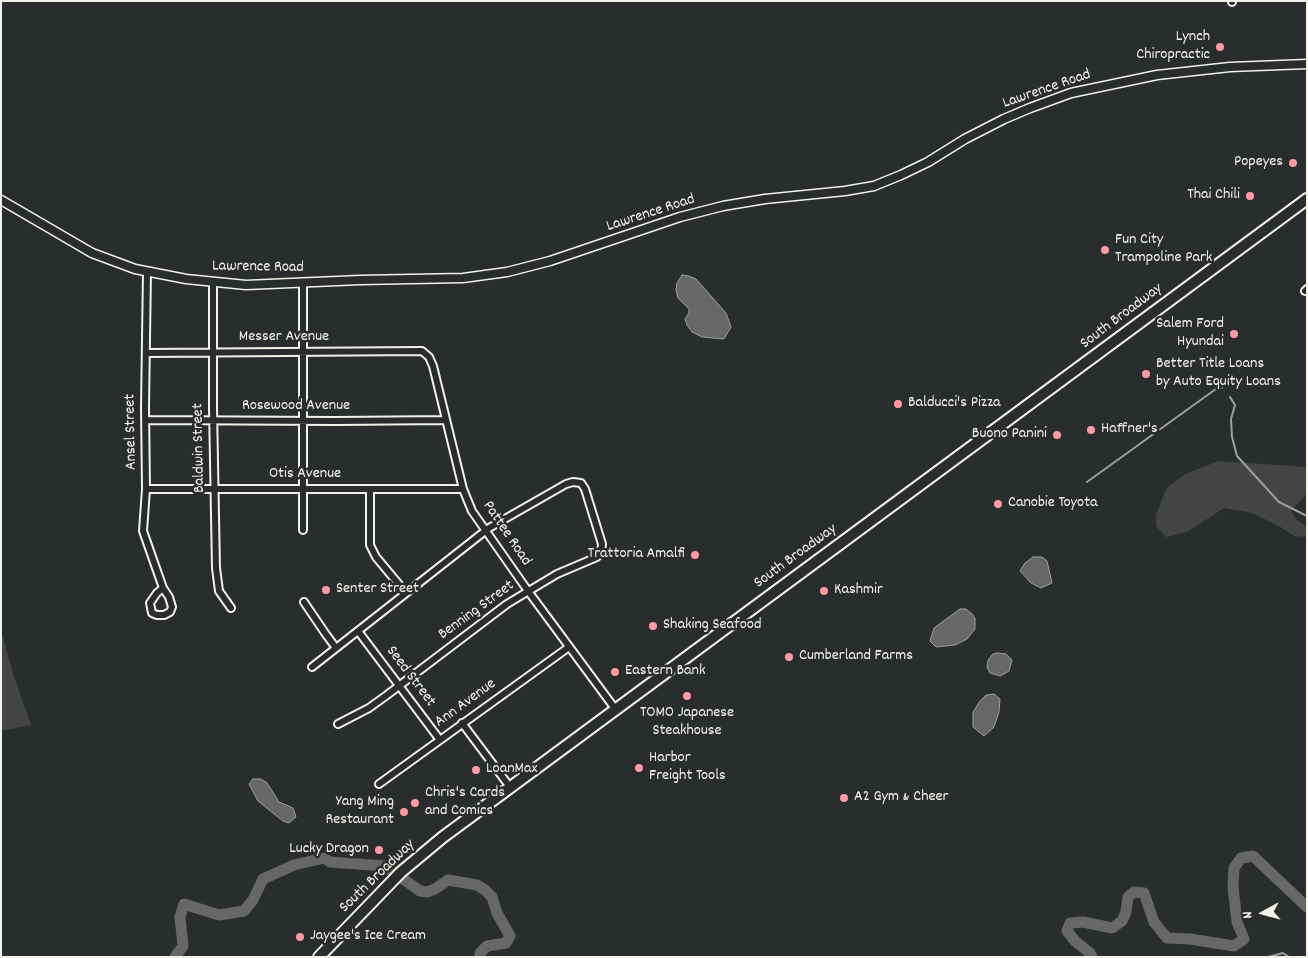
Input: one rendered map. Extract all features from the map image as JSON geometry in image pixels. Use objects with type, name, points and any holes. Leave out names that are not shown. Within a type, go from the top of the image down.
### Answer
[{"type":"main road","name":"South Broadway","points":[[319,957],[401,872],[443,837],[1307,199]]},
{"type":"street","name":"Lawrence Road","points":[[1,200],[92,254],[120,265],[186,279],[246,285],[463,278],[507,272],[566,256],[680,217],[723,206],[874,186],[928,162],[965,139],[1004,119],[1071,93],[1157,75],[1230,67],[1307,64]]},
{"type":"street","name":"Ansel Street","points":[[148,271],[145,420],[146,489],[143,534],[163,588]]},
{"type":"street","name":"Baldwin Street","points":[[213,283],[216,580],[219,591],[231,608]]},
{"type":"street","points":[[303,283],[303,530]]},
{"type":"street","name":"Pattee Road","points":[[422,351],[429,357],[433,366],[463,489],[472,510],[528,591],[616,710]]},
{"type":"street","name":"Messer Avenue","points":[[146,353],[422,351]]},
{"type":"street","name":"Rosewood Avenue","points":[[145,420],[446,420]]},
{"type":"street","name":"Benning Street","points":[[338,724],[369,708],[507,604],[557,574],[597,557],[601,552],[600,537],[588,495],[581,483],[573,482],[566,484],[485,531]]},
{"type":"street","name":"Otis Avenue","points":[[146,489],[463,489]]},
{"type":"street","points":[[370,489],[370,545],[376,558],[406,593]]},
{"type":"street","points":[[312,667],[485,531]]},
{"type":"street","points":[[304,602],[336,648]]},
{"type":"street","name":"Seed Street","points":[[358,631],[440,740]]},
{"type":"street","name":"Ann Avenue","points":[[379,784],[569,646]]},
{"type":"street","points":[[462,723],[510,787]]},
{"type":"shaded area","points":[[682,275],[696,279],[726,313],[731,327],[724,339],[702,337],[692,332],[687,325],[685,319],[689,309],[678,298],[676,290],[677,283]]},
{"type":"shaded area","points":[[1219,461],[1307,467],[1307,493],[1291,511],[1297,520],[1307,527],[1307,537],[1294,536],[1279,526],[1252,513],[1224,508],[1187,532],[1166,537],[1156,526],[1156,514],[1166,489],[1185,474]]},
{"type":"shaded area","points":[[1033,557],[1042,557],[1047,561],[1052,583],[1041,588],[1031,583],[1020,571],[1025,563]]},
{"type":"shaded area","points":[[960,609],[966,609],[975,618],[975,629],[967,639],[955,645],[936,647],[930,641],[934,628]]},
{"type":"shaded area","points":[[1,629],[13,674],[31,725],[1,731]]},
{"type":"shaded area","points":[[993,654],[1006,654],[1012,660],[1009,671],[1000,676],[990,673],[987,667],[988,660]]},
{"type":"shaded area","points":[[994,694],[1000,699],[999,712],[994,727],[984,736],[973,727],[973,712],[986,695]]},
{"type":"shaded area","points":[[253,779],[261,779],[267,783],[279,802],[293,808],[296,817],[289,823],[283,821],[258,801],[249,784]]},
{"type":"waterway","points":[[1087,482],[1220,386],[1222,388]]},
{"type":"waterway","points":[[1230,397],[1235,405],[1231,419],[1232,437],[1237,456],[1279,502],[1307,516]]},
{"type":"waterway","points":[[1092,957],[1067,931],[1070,923],[1083,922],[1112,928],[1122,921],[1126,912],[1128,897],[1134,892],[1144,893],[1154,922],[1167,938],[1190,939],[1234,946],[1244,939],[1237,922],[1233,887],[1234,868],[1241,858],[1253,856],[1307,907]]},
{"type":"waterway","points":[[175,957],[183,946],[180,917],[184,904],[219,915],[244,911],[253,900],[263,879],[294,865],[324,858],[330,862],[385,866],[420,891],[427,892],[435,889],[448,880],[477,885],[485,890],[492,897],[497,913],[510,936],[506,943],[487,946],[480,953],[480,957]]},
{"type":"waterway","points":[[1268,957],[1283,953],[1289,957]]},
{"type":"place","name":"Lynch Chiropractic","points":[[1220,47]]},
{"type":"place","name":"Popeyes","points":[[1293,163]]},
{"type":"place","name":"Thai Chili","points":[[1250,196]]},
{"type":"place","name":"Fun City Trampoline Park","points":[[1105,250]]},
{"type":"place","name":"Salem Ford Hyundai","points":[[1234,334]]},
{"type":"place","name":"Better Title Loans by Auto Equity Loans","points":[[1146,374]]},
{"type":"place","name":"Balducci's Pizza","points":[[898,404]]},
{"type":"place","name":"Haffner's","points":[[1091,430]]},
{"type":"place","name":"Buono Panini","points":[[1057,435]]},
{"type":"place","name":"Canobie Toyota","points":[[998,504]]},
{"type":"place","name":"Trattoria Amalfi","points":[[695,555]]},
{"type":"place","name":"Senter Street","points":[[326,590]]},
{"type":"place","name":"Kashmir","points":[[824,591]]},
{"type":"place","name":"Shaking Seafood","points":[[653,626]]},
{"type":"place","name":"Cumberland Farms","points":[[789,657]]},
{"type":"place","name":"Eastern Bank","points":[[615,672]]},
{"type":"place","name":"TOMO Japanese Steakhouse","points":[[687,696]]},
{"type":"place","name":"Harbor Freight Tools","points":[[639,768]]},
{"type":"place","name":"LoanMax","points":[[476,770]]},
{"type":"place","name":"A2 Gym & Cheer","points":[[844,798]]},
{"type":"place","name":"Chris's Cards and Comics","points":[[415,803]]},
{"type":"place","name":"Yang Ming Restaurant","points":[[404,812]]},
{"type":"place","name":"Lucky Dragon","points":[[379,850]]},
{"type":"place","name":"Jaygee's Ice Cream","points":[[300,937]]}]
